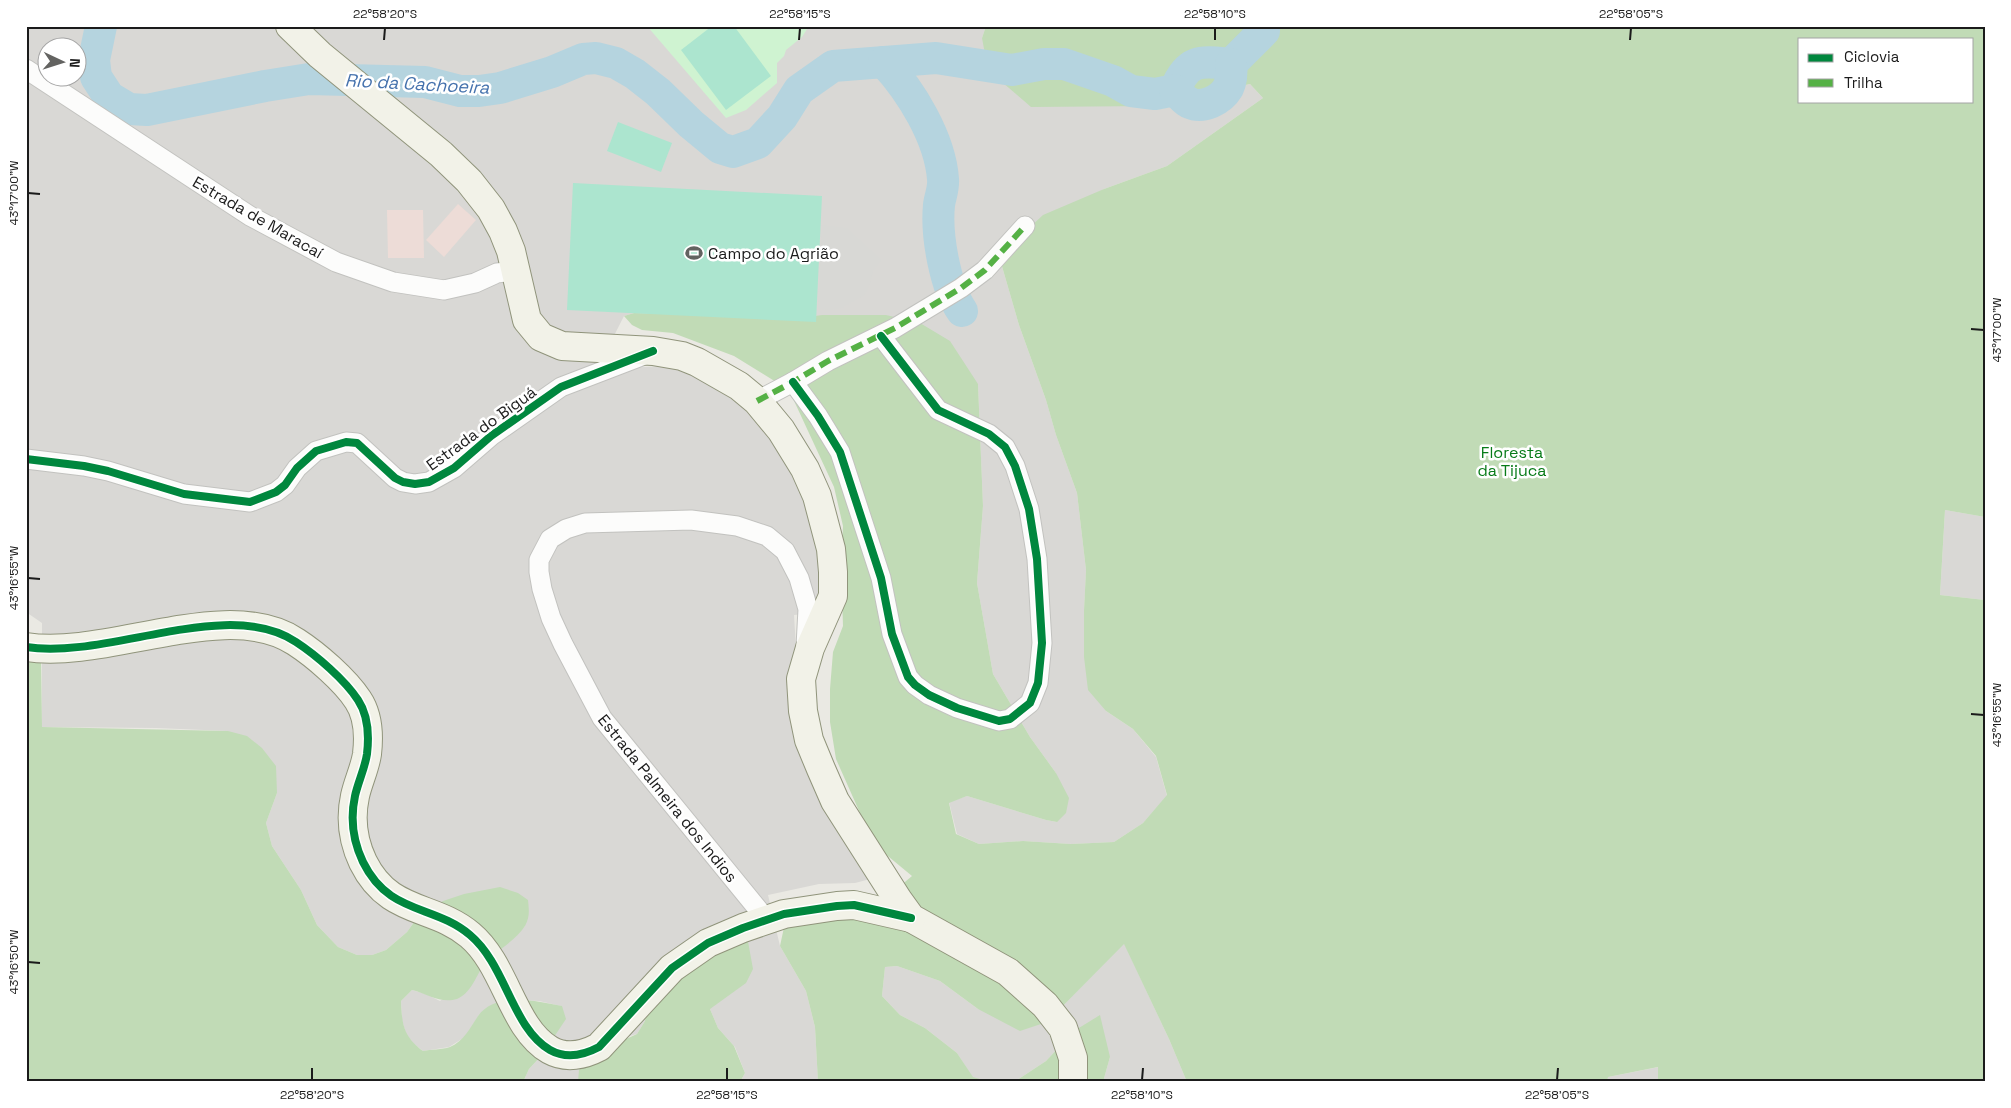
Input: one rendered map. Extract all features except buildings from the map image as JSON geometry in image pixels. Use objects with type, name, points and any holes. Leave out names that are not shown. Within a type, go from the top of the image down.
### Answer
[{"type":"main road","points":[[290,26],[320,55],[441,154],[469,181],[491,208],[511,252],[527,320],[541,337],[562,346],[653,351],[682,356],[697,362],[739,386],[757,401],[781,430],[805,469],[817,496],[831,549],[833,596],[805,664],[801,679],[803,711],[810,740],[820,769],[835,801],[911,918]]},
{"type":"main road","points":[[26,647],[56,649],[97,645],[226,624],[252,626],[274,631],[295,641],[332,672],[359,701],[367,724],[367,755],[355,796],[352,821],[355,845],[369,873],[387,894],[456,925],[471,936],[484,949],[500,974],[523,1020],[533,1035],[549,1049],[560,1055],[588,1053],[599,1047],[672,968],[708,943],[766,919],[819,908],[854,905],[911,918],[1008,972],[1045,1005],[1063,1028],[1073,1058],[1073,1082]]},
{"type":"main road","points":[[864,907],[878,899],[890,888]]},
{"type":"street","name":"Estrada de Maracaí","points":[[26,69],[250,216],[336,262],[393,282],[444,290],[475,283],[496,273],[516,271]]},
{"type":"street","points":[[757,401],[828,361],[881,336],[961,288],[985,270],[1025,226]]},
{"type":"street","points":[[793,382],[818,416],[840,452],[876,562],[892,634],[908,677],[916,686],[929,695],[957,708],[999,721],[1010,719],[1030,703],[1038,683],[1042,643],[1037,559],[1029,509],[1015,466],[1005,447],[989,434],[938,410],[881,336]]},
{"type":"street","name":"Estrada do Biguá","points":[[26,460],[84,466],[108,471],[184,494],[250,502],[276,492],[285,485],[297,468],[316,452],[346,442],[357,443],[395,478],[403,482],[415,484],[429,482],[454,468],[491,436],[561,387],[653,351]]},
{"type":"street","name":"Estrada Palmeira dos Indios","points":[[766,919],[602,718],[563,644],[542,589],[539,560],[550,539],[566,529],[585,523],[691,520],[738,526],[768,536],[785,551],[799,578],[808,609],[805,664]]},
{"type":"shaded area","points":[[26,26],[986,26],[982,38],[1153,106],[1250,84],[1263,98],[1167,166],[1104,189],[999,256],[1019,325],[1077,493],[1086,570],[1084,610],[1106,711],[1133,729],[1156,757],[1167,796],[1143,823],[1114,842],[1071,844],[1023,841],[979,844],[957,834],[949,802],[967,796],[1057,822],[1056,773],[1030,737],[993,674],[977,583],[983,506],[978,384],[808,317],[634,313],[624,316],[592,379],[624,368],[666,366],[716,384],[749,400],[814,501],[829,612],[794,615],[799,699],[874,878],[855,883],[819,884],[768,895],[780,946],[806,991],[815,1027],[818,1082],[740,1082],[745,1073],[735,1047],[718,1028],[710,1009],[647,1000],[645,1021],[637,1034],[609,1042],[578,1082],[523,1082],[529,1069],[542,1055],[561,1006],[539,1001],[519,1000],[479,1015],[465,1037],[449,1047],[423,1051],[406,1034],[402,1020],[401,1001],[412,990],[440,1001],[483,966],[525,926],[417,918],[407,932],[386,950],[372,955],[357,955],[338,947],[317,925],[301,890],[272,846],[266,823],[277,793],[228,731],[42,727],[42,623],[26,612]]},
{"type":"shaded area","points":[[458,204],[476,220],[444,257],[426,240]]},
{"type":"shaded area","points":[[387,210],[423,210],[424,258],[388,258]]},
{"type":"shaded area","points":[[822,225],[846,228],[881,260],[873,271],[869,286],[864,295],[842,308],[830,310],[818,309]]},
{"type":"shaded area","points":[[1945,510],[1985,517],[1985,600],[1940,595]]},
{"type":"shaded area","points":[[1124,943],[1187,1082],[1103,1082],[1110,1057],[1074,1031],[1046,1061],[1014,1082],[990,1082],[973,1078],[957,1053],[925,1028],[900,1015],[882,996],[885,967],[897,966],[940,981],[978,1009],[1047,1022]]},
{"type":"shaded area","points":[[1659,1067],[1658,1082],[1607,1082],[1608,1077]]},
{"type":"green space","points":[[647,26],[809,26],[802,37],[786,50],[784,56],[777,63],[777,83],[746,110],[726,118]]},
{"type":"green space","points":[[712,26],[734,26],[771,76],[726,110],[681,50]]},
{"type":"green space","name":"Floresta da Tijuca","points":[[986,26],[1985,26],[1985,517],[1945,510],[1940,595],[1985,600],[1985,1082],[1658,1082],[1658,1067],[1608,1077],[1607,1082],[1187,1082],[1124,944],[1047,1022],[1020,1031],[978,1009],[940,981],[897,966],[885,967],[882,996],[900,1015],[925,1028],[957,1053],[973,1077],[990,1082],[818,1082],[815,1027],[806,991],[780,946],[786,918],[886,898],[912,876],[883,852],[860,813],[836,759],[830,722],[830,689],[833,652],[843,626],[841,567],[843,526],[834,487],[789,390],[734,356],[673,333],[642,330],[632,325],[624,316],[634,313],[808,317],[822,315],[886,315],[920,323],[950,341],[978,384],[983,506],[977,583],[993,674],[1030,737],[1056,773],[1069,798],[1066,813],[1057,822],[967,796],[949,803],[956,834],[979,844],[1023,841],[1071,844],[1114,842],[1143,823],[1167,795],[1156,756],[1133,729],[1106,711],[1088,690],[1084,657],[1086,570],[1077,493],[1019,325],[999,256],[1043,215],[1104,189],[1167,166],[1263,98],[1250,84],[1153,106],[1031,107],[988,70],[982,38]]},
{"type":"green space","points":[[618,122],[672,143],[661,172],[607,151]]},
{"type":"green space","name":"Campo do Agrião","points":[[573,183],[822,196],[816,322],[567,310]]},
{"type":"green space","points":[[26,647],[41,655],[42,727],[228,731],[247,736],[262,748],[276,766],[277,793],[266,823],[272,846],[301,890],[317,925],[338,947],[357,955],[372,955],[386,950],[407,932],[417,918],[443,901],[464,894],[500,887],[518,893],[528,900],[527,923],[521,932],[483,966],[466,993],[457,999],[445,1000],[412,990],[401,1001],[405,1029],[411,1040],[423,1051],[447,1048],[455,1044],[466,1034],[478,1016],[495,1003],[529,1000],[562,1006],[566,1019],[542,1055],[529,1069],[523,1082],[26,1082]]},
{"type":"green space","points":[[747,936],[753,969],[746,983],[710,1009],[718,1028],[734,1046],[745,1073],[740,1082],[578,1082],[579,1070],[589,1053],[609,1042],[626,1039],[637,1034],[645,1021],[647,1000],[657,981]]},
{"type":"green space","points":[[1100,1015],[1110,1057],[1103,1082],[1014,1082],[1046,1061],[1074,1031]]},
{"type":"waterway","name":"Rio da Cachoeira","points":[[101,26],[94,60],[96,77],[109,97],[129,109],[147,110],[309,79],[425,82],[460,91],[479,91],[500,88],[552,72],[583,59],[596,58],[616,63],[635,74],[658,92],[691,124],[720,148],[733,152],[758,143],[782,117],[799,90],[833,66],[936,58],[1012,70],[1044,64],[1064,64],[1113,81],[1131,91],[1155,94],[1175,90],[1185,72],[1197,64],[1204,62],[1231,64],[1264,31]]},
{"type":"waterway","points":[[884,62],[914,101],[930,132],[941,163],[943,182],[938,217],[940,245],[946,275],[962,311]]},
{"type":"waterway","name":"Rio da Cachoeira","points":[[1175,90],[1184,99],[1195,105],[1206,104],[1216,100],[1228,88],[1231,64]]},
{"type":"marked path","points":[[757,401],[828,361],[895,328],[961,288],[985,270],[1025,226]]},
{"type":"cycle path","points":[[793,382],[818,416],[840,452],[881,578],[892,634],[908,677],[915,685],[929,695],[957,708],[999,721],[1010,719],[1030,703],[1038,683],[1042,643],[1037,559],[1029,509],[1015,466],[1005,447],[989,434],[938,410],[881,336]]},
{"type":"cycle path","points":[[26,459],[108,471],[184,494],[250,502],[276,492],[285,485],[297,468],[316,451],[346,442],[357,443],[395,478],[403,482],[415,484],[429,482],[454,468],[491,436],[561,387],[653,351]]},
{"type":"cycle path","points":[[26,647],[58,649],[202,627],[237,625],[268,630],[296,642],[312,654],[330,668],[352,692],[358,700],[366,719],[368,733],[367,754],[355,796],[353,813],[355,838],[363,862],[374,879],[385,891],[412,907],[456,925],[470,935],[492,963],[517,1012],[527,1027],[537,1040],[556,1053],[575,1055],[599,1047],[672,968],[708,943],[743,928],[784,914],[837,906],[854,905],[911,918]]},
{"type":"place","name":"Campo do Agrião","points":[[694,253]]}]
